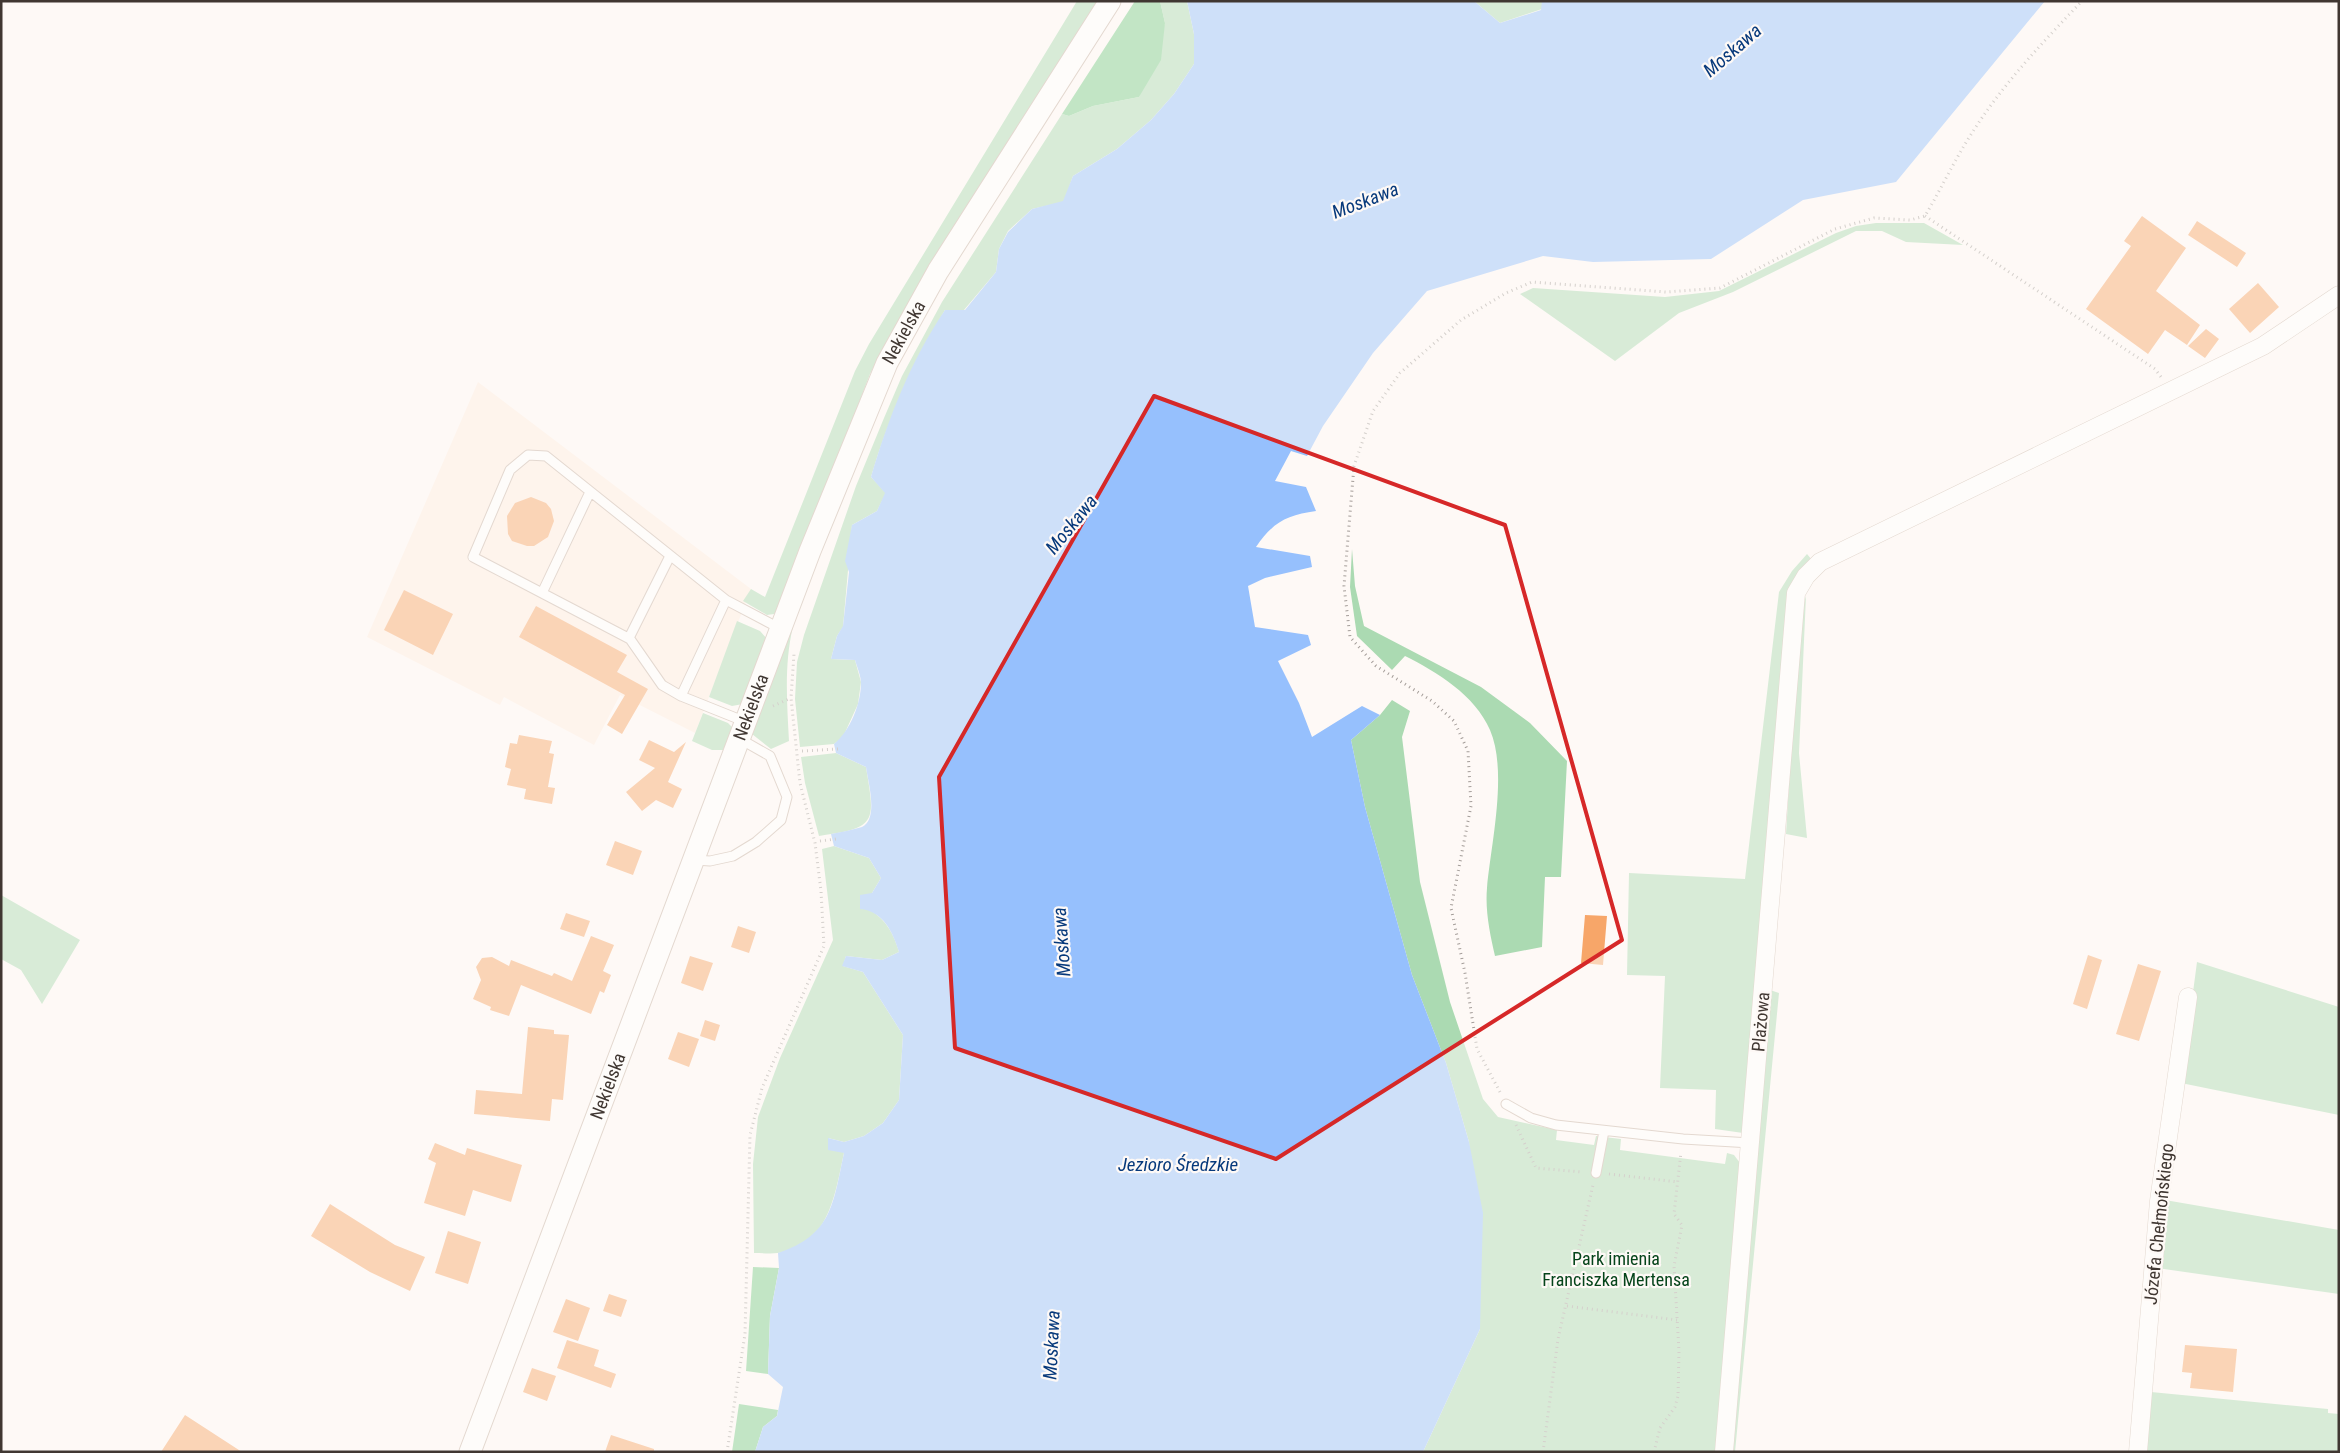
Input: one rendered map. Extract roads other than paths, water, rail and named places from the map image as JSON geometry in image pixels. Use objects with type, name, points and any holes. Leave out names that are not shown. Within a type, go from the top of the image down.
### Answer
[{"type":"street","name":"Nekielska","points":[[470,1452],[835,486],[887,363],[938,271],[1110,1]]},
{"type":"street","name":"Plażowa","points":[[1724,1452],[1796,593],[1806,576],[1820,562],[2263,346],[2339,295]]},
{"type":"street","name":"Józefa Chełmońskiego","points":[[2138,1452],[2159,1201],[2188,997]]},
{"type":"lane","points":[[694,860],[710,861],[733,856],[756,842],[782,820],[788,797],[770,756],[743,731],[662,685],[629,638],[473,557],[510,470],[528,455],[546,456],[726,600],[781,629]]},
{"type":"lane","points":[[542,593],[590,492]]},
{"type":"lane","points":[[629,638],[670,556]]},
{"type":"lane","points":[[682,696],[726,600]]},
{"type":"lane","points":[[1506,1104],[1531,1118],[1556,1125],[1684,1140],[1751,1143]]},
{"type":"lane","points":[[1596,1173],[1604,1131]]},
{"type":"water","name":"Jezioro Średzkie","points":[[1187,1],[1474,1],[1500,23],[1541,10],[1542,1],[2045,1],[1896,182],[1803,200],[1711,259],[1593,262],[1543,256],[1427,291],[1373,353],[1323,426],[1307,456],[1291,451],[1275,481],[1306,487],[1316,511],[1281,521],[1268,531],[1256,547],[1310,556],[1312,567],[1265,578],[1248,586],[1255,627],[1308,635],[1311,645],[1278,661],[1299,703],[1312,737],[1362,706],[1380,715],[1351,740],[1365,807],[1412,975],[1446,1063],[1469,1142],[1483,1213],[1480,1329],[1423,1452],[755,1452],[763,1427],[777,1416],[783,1387],[768,1374],[770,1316],[779,1268],[778,1253],[796,1246],[810,1237],[820,1227],[833,1202],[844,1153],[828,1150],[828,1138],[844,1142],[864,1136],[883,1123],[899,1100],[903,1035],[863,972],[842,966],[846,956],[882,960],[899,952],[894,937],[881,918],[860,909],[860,895],[872,893],[881,878],[869,858],[834,846],[831,834],[862,827],[867,823],[871,808],[866,767],[836,753],[834,744],[850,725],[854,716],[859,700],[861,683],[855,660],[831,659],[837,636],[843,626],[849,572],[845,561],[852,525],[877,511],[885,493],[871,477],[878,455],[893,412],[911,370],[921,349],[945,310],[965,310],[996,272],[999,249],[1008,232],[1032,209],[1063,201],[1073,176],[1117,149],[1151,120],[1174,94],[1194,64],[1194,34]]},
{"type":"water label","name":"Moskawa","points":[[1732,50]]},
{"type":"water label","name":"Moskawa","points":[[1365,200]]},
{"type":"water label","name":"Moskawa","points":[[1071,524]]},
{"type":"water label","name":"Moskawa","points":[[1061,942]]},
{"type":"water label","name":"Moskawa","points":[[1051,1345]]},
{"type":"park label","name":"Park imienia Franciszka Mertensa","points":[[1616,1269]]}]
